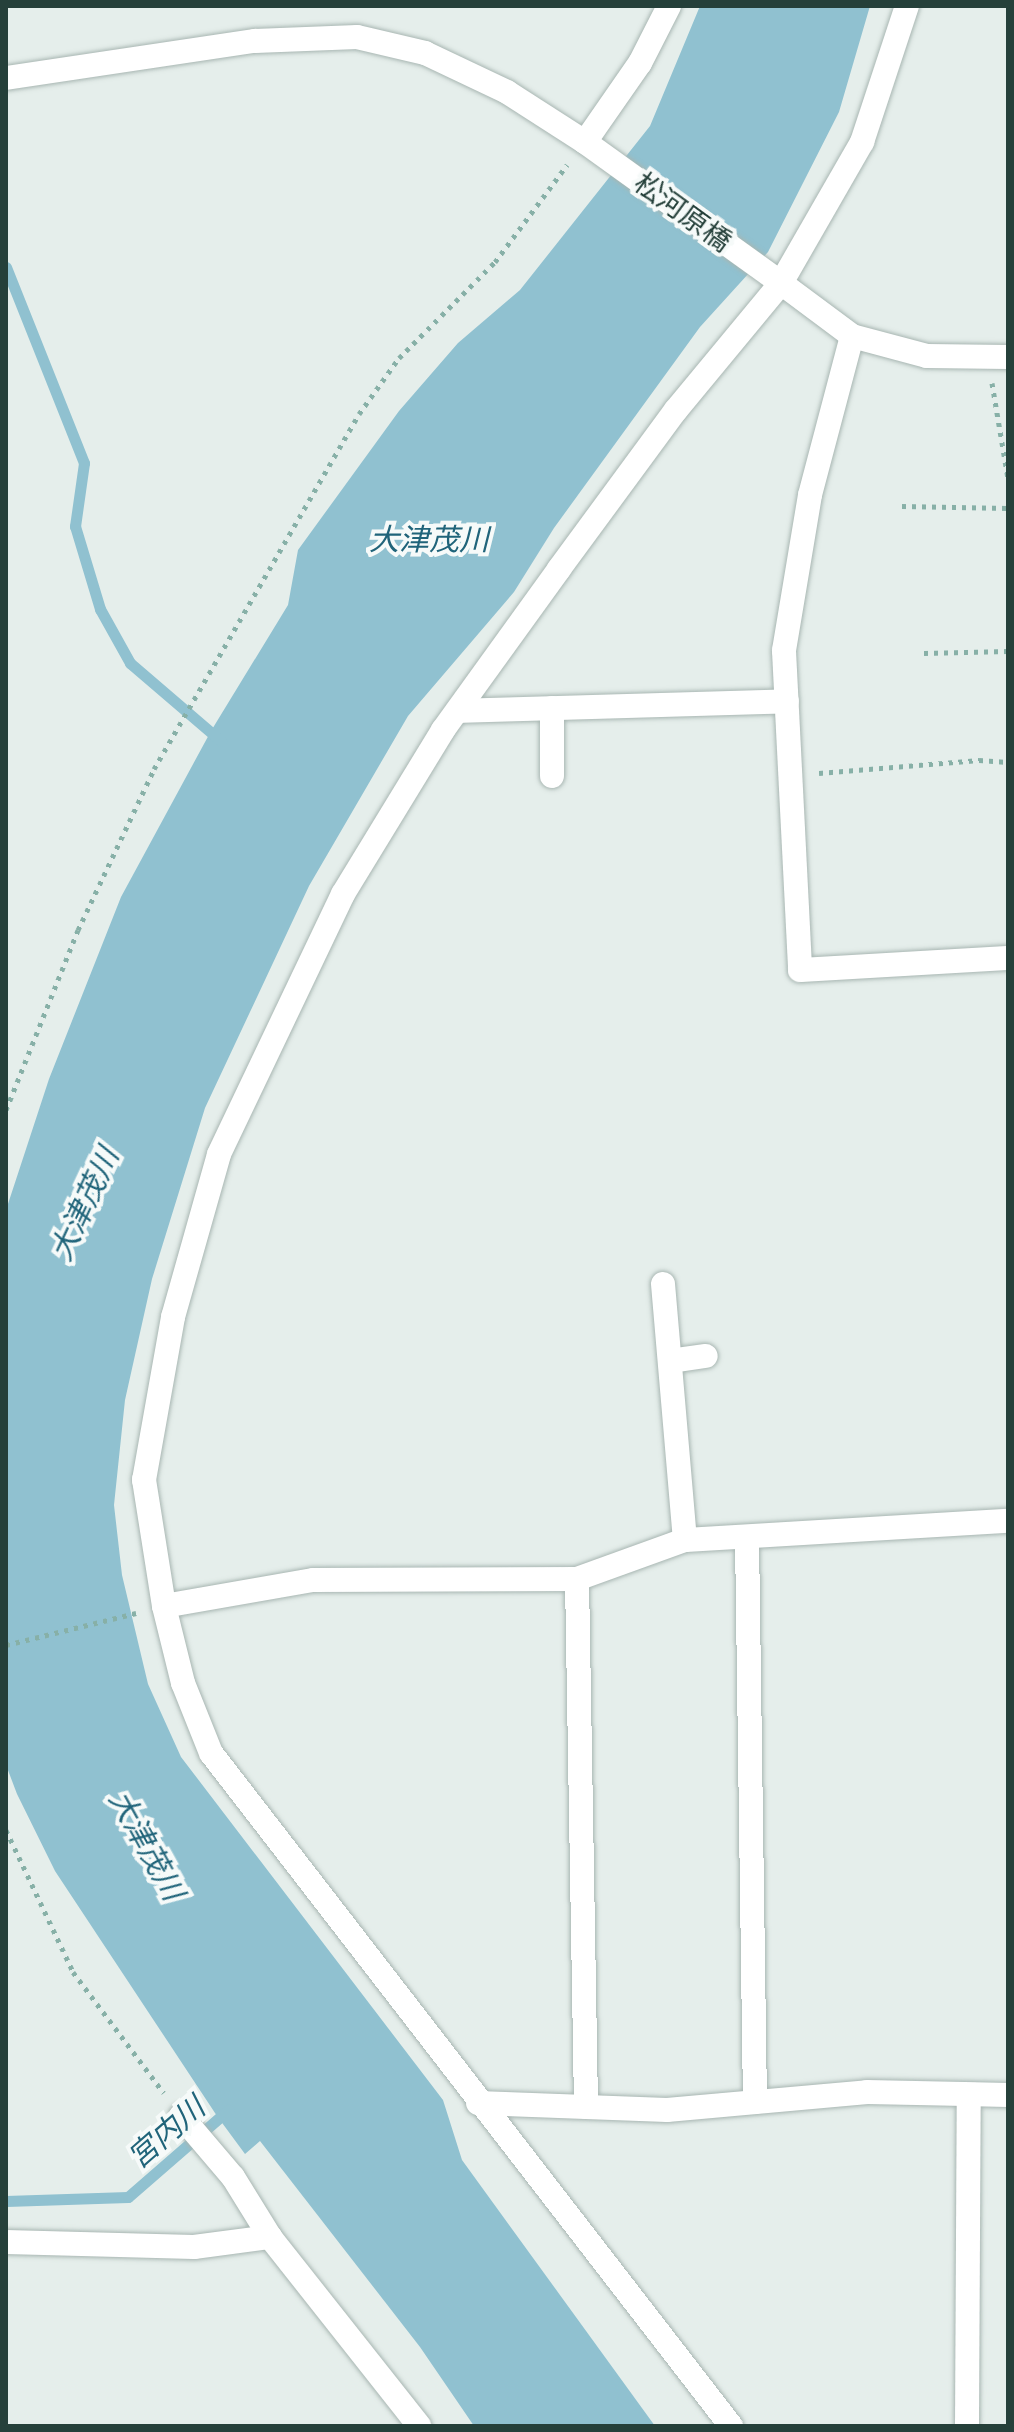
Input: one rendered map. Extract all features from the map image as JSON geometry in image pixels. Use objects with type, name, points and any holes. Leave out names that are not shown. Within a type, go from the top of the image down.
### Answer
[{"type":"street","points":[[585,142],[640,63],[669,6]]},
{"type":"street","points":[[731,2426],[478,2103],[211,1753],[153,1609],[144,1480],[173,1317],[219,1154],[343,894],[458,711],[676,410],[781,283],[862,142],[907,6]]},
{"type":"street","name":"松河原橋","points":[[6,78],[255,41],[357,37],[425,53],[507,92],[585,142],[852,336]]},
{"type":"street","points":[[998,358],[927,356],[852,336],[810,495],[784,651],[800,970],[1008,958]]},
{"type":"street","points":[[458,711],[787,701]]},
{"type":"street","points":[[552,708],[552,776]]},
{"type":"street","points":[[663,1284],[685,1540]]},
{"type":"street","points":[[670,1361],[706,1356]]},
{"type":"street","points":[[153,1609],[313,1580],[577,1579],[685,1540],[1008,1521]]},
{"type":"street","points":[[747,1538],[755,2102]]},
{"type":"street","points":[[577,1579],[586,2107]]},
{"type":"street","points":[[478,2103],[667,2110],[867,2092],[969,2097],[1008,2095]]},
{"type":"street","points":[[967,2426],[969,2097]]},
{"type":"street","points":[[181,2116],[233,2177],[270,2237],[419,2426]]},
{"type":"street","points":[[6,2242],[194,2247],[270,2237]]},
{"type":"path","points":[[6,1110],[78,930],[154,769],[351,427],[399,358],[495,262],[585,142]]},
{"type":"path","points":[[998,358],[1008,479]]},
{"type":"path","points":[[902,506],[1008,508]]},
{"type":"path","points":[[924,653],[1008,651]]},
{"type":"path","points":[[790,776],[979,760],[1008,762]]},
{"type":"path","points":[[6,1645],[153,1609]]},
{"type":"path","points":[[6,1830],[73,1972],[181,2116]]},
{"type":"water","name":"大津茂川","points":[[700,6],[870,6],[839,112],[768,252],[700,327],[554,528],[514,592],[408,716],[309,886],[205,1108],[152,1279],[125,1400],[114,1505],[122,1575],[148,1684],[181,1757],[443,2100],[462,2160],[655,2426],[474,2426],[420,2347],[260,2141],[245,2154],[217,2116],[55,1871],[17,1794],[6,1765],[6,1210],[49,1079],[121,897],[211,731],[288,605],[298,550],[399,411],[458,343],[520,290],[650,126]]},
{"type":"waterway","points":[[6,267],[84,463],[75,526],[100,609],[130,663],[221,741]]},
{"type":"waterway","name":"宮内川","points":[[6,2201],[128,2197],[228,2110]]}]
